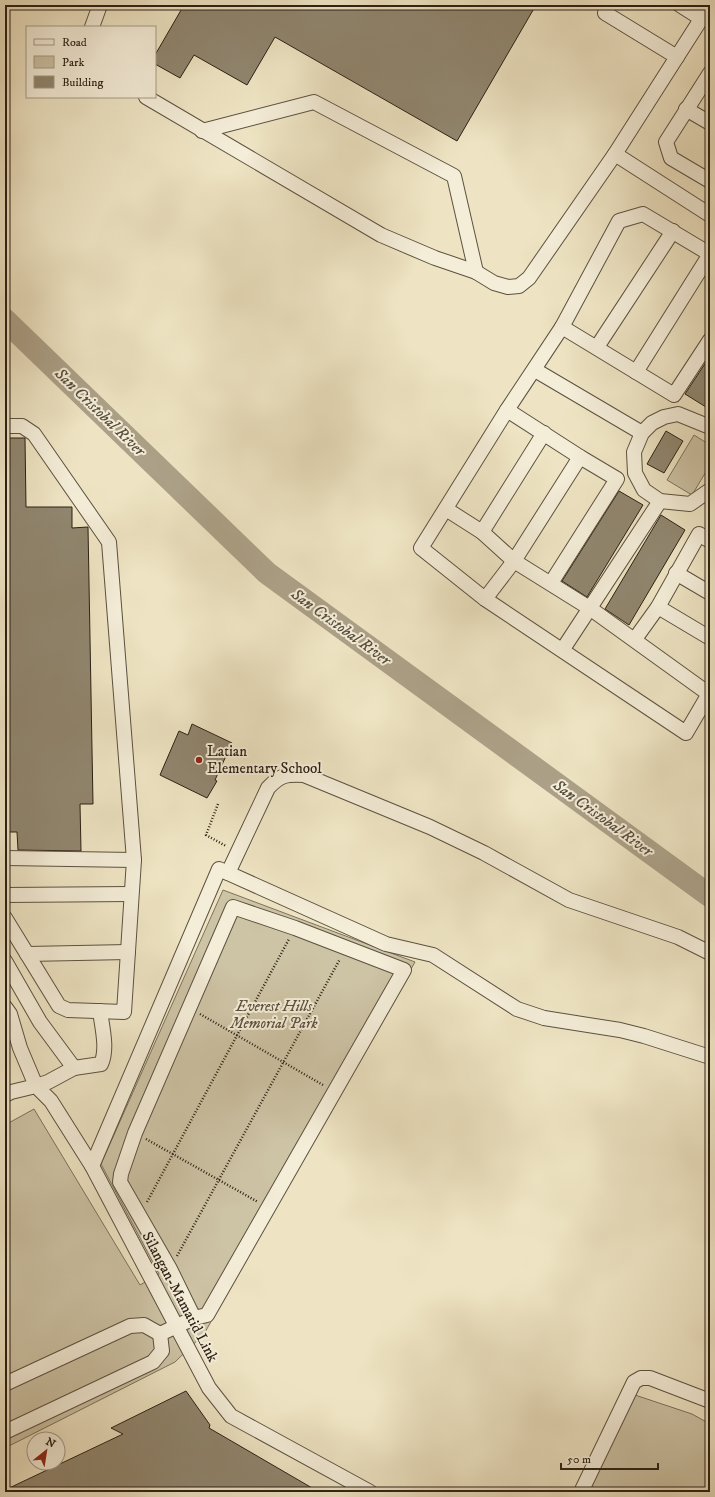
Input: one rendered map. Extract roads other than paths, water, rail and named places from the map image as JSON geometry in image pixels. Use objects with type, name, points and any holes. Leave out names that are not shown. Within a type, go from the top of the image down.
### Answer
[{"type":"street","points":[[92,26],[100,5]]},
{"type":"street","points":[[609,5],[605,13],[677,57]]},
{"type":"street","points":[[680,5],[702,19]]},
{"type":"street","points":[[148,98],[381,235],[435,258],[476,272],[494,283],[508,287],[519,286],[530,278],[615,154],[710,5]]},
{"type":"street","points":[[710,73],[666,142],[671,158],[710,181]]},
{"type":"street","points":[[202,131],[314,102],[454,176],[476,272]]},
{"type":"street","points":[[686,109],[710,123]]},
{"type":"street","points":[[615,154],[710,215]]},
{"type":"street","points":[[446,509],[482,532],[514,561],[551,582],[635,639],[710,693],[686,733],[563,649],[486,599],[421,548],[507,410],[535,370],[562,327],[619,222],[643,214],[710,254],[636,372]]},
{"type":"street","points":[[596,347],[672,231]]},
{"type":"street","points":[[562,327],[674,395],[710,340]]},
{"type":"street","points":[[535,370],[642,433]]},
{"type":"street","points":[[507,410],[617,479],[551,582]]},
{"type":"street","points":[[710,427],[678,414],[664,417],[652,423],[642,433],[634,452],[635,473],[644,490],[660,501],[690,504],[710,490]]},
{"type":"street","points":[[5,426],[22,426],[34,434],[110,542],[134,860],[124,1012],[68,1010],[59,1006],[5,918]]},
{"type":"street","points":[[482,532],[544,433]]},
{"type":"street","points":[[486,599],[514,561],[580,457]]},
{"type":"street","points":[[563,649],[591,609],[660,501]]},
{"type":"street","points":[[635,639],[658,607],[676,572],[699,534],[710,541]]},
{"type":"street","points":[[676,572],[710,593]]},
{"type":"street","points":[[658,607],[710,638]]},
{"type":"street","points":[[92,1166],[223,872],[268,788],[277,778],[289,774],[304,775],[430,827],[484,853],[569,900],[678,937],[710,953]]},
{"type":"street","points":[[5,858],[134,860]]},
{"type":"street","points":[[223,872],[386,944],[432,955],[517,1009],[544,1018],[620,1030],[710,1057]]},
{"type":"street","points":[[5,895],[131,894]]},
{"type":"street","points":[[160,1334],[194,1318],[207,1315],[267,1207],[404,970],[295,928],[233,907],[135,1133],[121,1174],[120,1182],[170,1269],[194,1318]]},
{"type":"street","points":[[27,954],[128,952]]},
{"type":"street","points":[[5,961],[40,1022],[74,1068]]},
{"type":"street","points":[[5,1007],[10,1014],[20,1048],[36,1086]]},
{"type":"street","points":[[5,1095],[48,1082],[74,1068],[98,1066],[103,1059],[104,1042],[100,1011]]},
{"type":"street","name":"Silangan-Mamatid Link","points":[[36,1086],[51,1101],[92,1166],[209,1388],[231,1416],[370,1492]]},
{"type":"street","points":[[5,1384],[130,1326],[144,1325],[160,1334]]},
{"type":"street","points":[[5,1432],[153,1362],[159,1357],[162,1351],[160,1334]]},
{"type":"street","points":[[580,1492],[634,1382],[641,1378],[650,1378],[710,1401]]},
{"type":"waterway","name":"San Cristobal River","points":[[5,320],[267,573],[710,896]]},
{"type":"place","name":"Latian Elementary School","points":[[199,760]]},
{"type":"park label","name":"Everest Hills Memorial Park","points":[[274,1014]]}]
